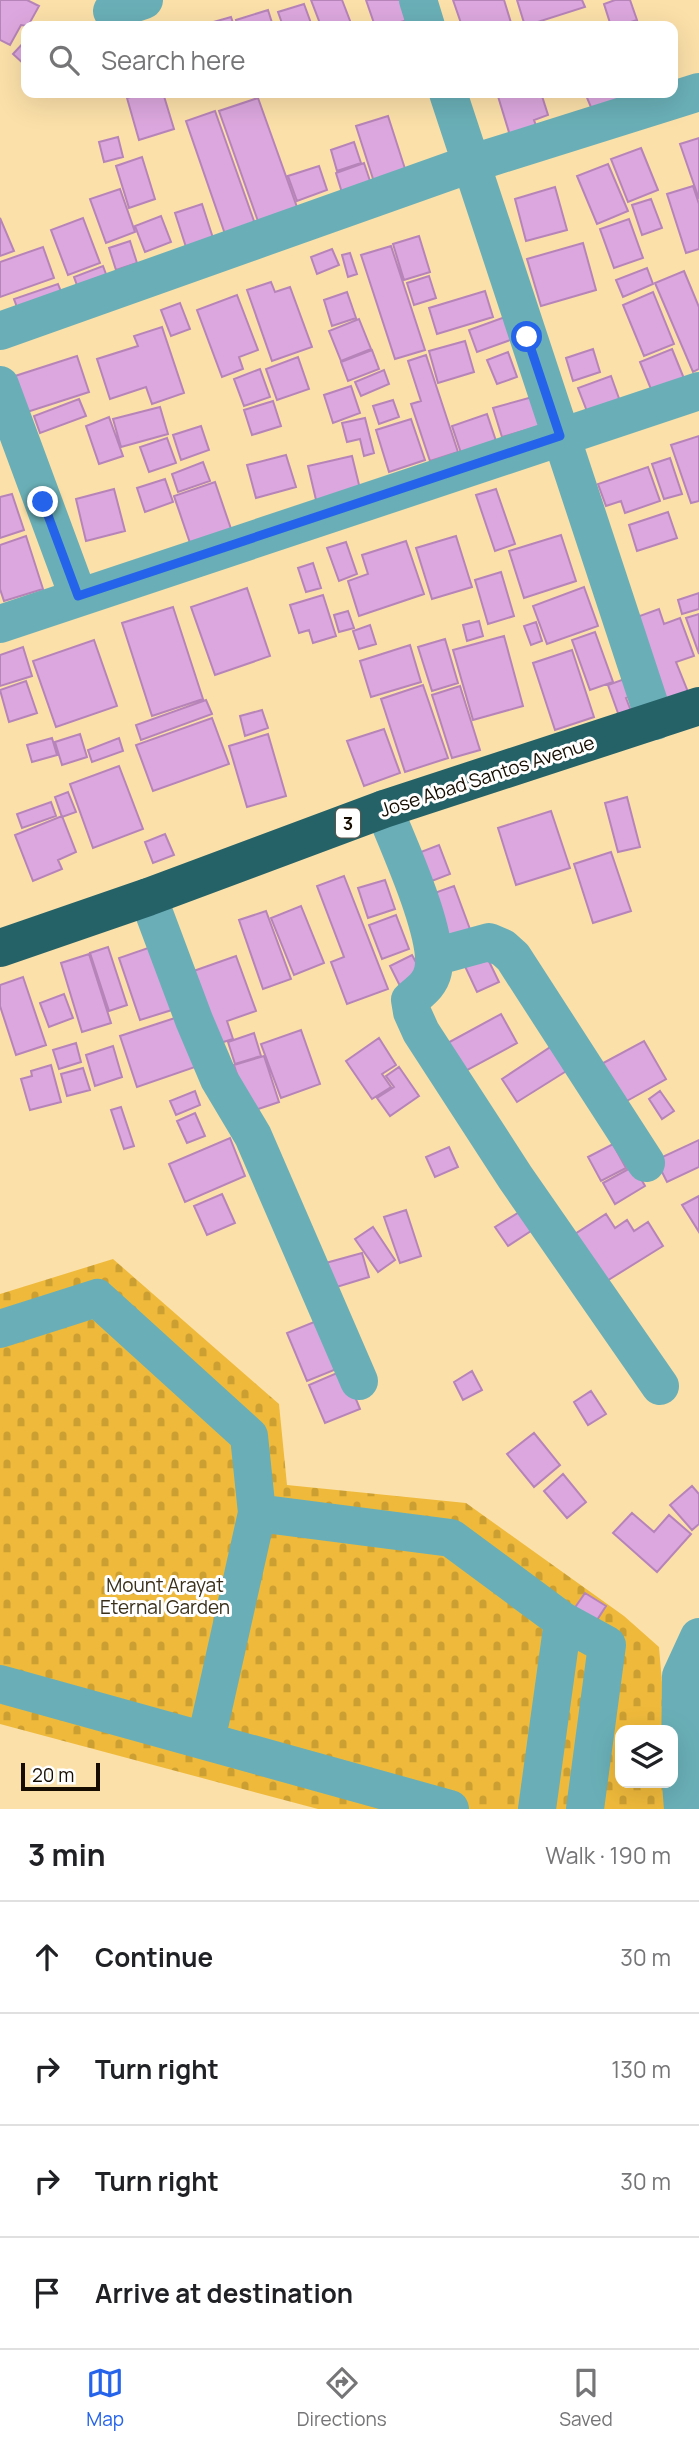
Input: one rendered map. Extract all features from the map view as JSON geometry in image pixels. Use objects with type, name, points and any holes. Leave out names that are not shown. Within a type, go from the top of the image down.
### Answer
[{"type":"highway","name":"Jose Abad Santos Avenue","points":[[0,948],[148,897],[384,809],[699,706]]},
{"type":"street","points":[[418,0],[424,21]]},
{"type":"street","points":[[0,331],[470,164],[699,92]]},
{"type":"street","points":[[449,98],[655,721]]},
{"type":"street","points":[[0,385],[78,596]]},
{"type":"street","points":[[0,624],[699,391]]},
{"type":"street","points":[[384,809],[422,905],[434,957],[430,980],[426,987],[410,1000],[421,1032],[515,1177],[660,1386]]},
{"type":"street","points":[[148,897],[219,1079],[253,1136],[359,1381]]},
{"type":"street","points":[[434,957],[489,942],[503,948],[513,957],[646,1163]]},
{"type":"street","points":[[0,1329],[97,1298],[249,1436],[257,1513],[206,1740]]},
{"type":"street","points":[[257,1513],[451,1538],[563,1621],[607,1645],[585,1809]]},
{"type":"street","points":[[537,1809],[563,1621]]},
{"type":"street","points":[[683,1809],[680,1770],[681,1676],[699,1637]]},
{"type":"street","points":[[0,1685],[450,1809]]},
{"type":"green space","name":"Mount Arayat Eternal Garden","points":[[113,1259],[279,1404],[287,1485],[466,1503],[624,1616],[659,1647],[666,1725],[615,1725],[615,1788],[671,1788],[673,1809],[318,1809],[0,1724],[0,1294]]},
{"type":"building","points":[[0,0],[27,0],[39,6],[31,21],[21,21],[10,45],[0,40]]},
{"type":"building","points":[[311,0],[342,0],[350,21],[319,21]]},
{"type":"building","points":[[366,0],[401,0],[407,20],[373,21]]},
{"type":"building","points":[[453,0],[504,0],[510,21],[460,21]]},
{"type":"building","points":[[517,0],[582,0],[585,7],[541,21],[523,21]]},
{"type":"building","points":[[615,0],[630,0],[637,20],[609,21],[604,4]]},
{"type":"building","points":[[304,4],[310,21],[281,21],[278,12]]},
{"type":"building","points":[[268,10],[271,21],[236,21]]},
{"type":"building","points":[[231,17],[232,21],[217,21]]},
{"type":"building","points":[[21,45],[21,61],[13,54]]},
{"type":"building","points":[[127,98],[165,98],[174,129],[139,140]]},
{"type":"building","points":[[258,98],[298,210],[259,224],[219,111]]},
{"type":"building","points":[[499,98],[543,98],[548,115],[534,120],[539,134],[512,142]]},
{"type":"building","points":[[587,98],[631,98],[631,99],[593,112]]},
{"type":"building","points":[[215,111],[255,224],[225,234],[186,121]]},
{"type":"building","points":[[388,116],[407,175],[375,185],[356,126]]},
{"type":"building","points":[[118,137],[123,157],[104,162],[99,142]]},
{"type":"building","points":[[699,138],[699,199],[680,144]]},
{"type":"building","points":[[354,142],[361,163],[337,171],[331,150]]},
{"type":"building","points":[[641,148],[658,190],[628,202],[611,159]]},
{"type":"building","points":[[142,157],[155,199],[129,208],[116,166]]},
{"type":"building","points":[[364,163],[372,187],[343,196],[336,173]]},
{"type":"building","points":[[608,164],[628,211],[597,224],[577,176]]},
{"type":"building","points":[[319,166],[327,190],[297,201],[288,176]]},
{"type":"building","points":[[693,186],[699,204],[699,249],[686,253],[667,194]]},
{"type":"building","points":[[555,187],[567,230],[526,241],[515,199]]},
{"type":"building","points":[[120,189],[135,232],[106,243],[90,199]]},
{"type":"building","points":[[651,199],[662,228],[642,235],[632,205]]},
{"type":"building","points":[[202,204],[213,238],[186,247],[175,213]]},
{"type":"building","points":[[161,216],[171,242],[145,252],[135,226]]},
{"type":"building","points":[[0,218],[14,251],[0,256]]},
{"type":"building","points":[[83,218],[100,263],[68,275],[51,230]]},
{"type":"building","points":[[629,219],[643,258],[614,268],[600,229]]},
{"type":"building","points":[[419,236],[430,272],[404,280],[393,244]]},
{"type":"building","points":[[130,241],[137,263],[116,270],[109,248]]},
{"type":"building","points":[[583,243],[596,290],[541,306],[527,259]]},
{"type":"building","points":[[391,246],[425,350],[395,359],[361,255]]},
{"type":"building","points":[[43,247],[54,278],[0,297],[0,262]]},
{"type":"building","points":[[332,249],[339,265],[317,274],[311,257]]},
{"type":"building","points":[[350,253],[357,274],[348,277],[342,255]]},
{"type":"building","points":[[103,266],[110,285],[81,296],[74,277]]},
{"type":"building","points":[[647,268],[653,284],[623,297],[616,280]]},
{"type":"building","points":[[684,271],[699,307],[699,369],[693,372],[655,283]]},
{"type":"building","points":[[429,276],[436,298],[414,305],[407,283]]},
{"type":"building","points":[[271,282],[275,292],[290,287],[312,347],[272,361],[247,290]]},
{"type":"building","points":[[58,284],[65,302],[21,318],[14,299]]},
{"type":"building","points":[[485,291],[493,317],[437,334],[429,308]]},
{"type":"building","points":[[347,292],[356,318],[332,326],[324,300]]},
{"type":"building","points":[[653,292],[674,344],[644,356],[623,305]]},
{"type":"building","points":[[237,295],[258,350],[239,357],[243,369],[222,377],[197,310]]},
{"type":"building","points":[[180,303],[190,329],[171,336],[161,310]]},
{"type":"building","points":[[505,317],[513,339],[477,352],[469,330]]},
{"type":"building","points":[[359,319],[371,349],[341,361],[329,331]]},
{"type":"building","points":[[162,327],[184,393],[152,404],[146,387],[110,399],[97,359],[138,346],[134,336]]},
{"type":"building","points":[[465,341],[474,372],[438,383],[429,351]]},
{"type":"building","points":[[593,349],[600,372],[573,381],[566,358]]},
{"type":"building","points":[[672,349],[687,386],[655,399],[640,362]]},
{"type":"building","points":[[372,350],[379,369],[348,381],[341,362]]},
{"type":"building","points":[[508,352],[517,377],[497,384],[487,360]]},
{"type":"building","points":[[426,355],[458,452],[430,461],[411,404],[421,401],[408,361]]},
{"type":"building","points":[[77,356],[89,392],[24,413],[12,377]]},
{"type":"building","points":[[298,357],[309,389],[277,400],[266,369]]},
{"type":"building","points":[[260,369],[270,397],[244,406],[234,379]]},
{"type":"building","points":[[384,370],[389,384],[361,396],[355,382]]},
{"type":"building","points":[[611,376],[622,407],[590,419],[578,388]]},
{"type":"building","points":[[351,386],[360,413],[333,423],[324,395]]},
{"type":"building","points":[[536,396],[544,425],[502,437],[493,408]]},
{"type":"building","points":[[79,399],[86,416],[40,433],[34,416]]},
{"type":"building","points":[[393,400],[399,417],[379,424],[373,406]]},
{"type":"building","points":[[273,401],[281,426],[252,435],[244,410]]},
{"type":"building","points":[[160,407],[168,434],[121,447],[113,419]]},
{"type":"building","points":[[487,414],[498,447],[463,459],[452,426]]},
{"type":"building","points":[[109,417],[123,456],[99,464],[86,426]]},
{"type":"building","points":[[365,418],[374,453],[364,456],[360,439],[347,442],[342,423]]},
{"type":"building","points":[[411,419],[425,460],[389,472],[376,430]]},
{"type":"building","points":[[201,426],[209,450],[181,460],[173,435]]},
{"type":"building","points":[[699,436],[699,501],[691,503],[671,445]]},
{"type":"building","points":[[167,438],[176,463],[149,472],[140,447]]},
{"type":"building","points":[[286,455],[296,487],[256,498],[247,465]]},
{"type":"building","points":[[352,456],[361,493],[317,504],[308,466]]},
{"type":"building","points":[[670,458],[682,494],[664,499],[652,464]]},
{"type":"building","points":[[203,462],[210,481],[178,492],[172,474]]},
{"type":"building","points":[[648,467],[660,501],[625,513],[621,501],[606,506],[598,484]]},
{"type":"building","points":[[165,479],[173,502],[145,512],[137,488]]},
{"type":"building","points":[[215,482],[231,529],[190,543],[174,496]]},
{"type":"building","points":[[114,489],[125,531],[86,541],[76,499]]},
{"type":"building","points":[[496,489],[515,544],[495,551],[476,495]]},
{"type":"building","points":[[12,494],[24,530],[0,538],[0,497]]},
{"type":"building","points":[[668,512],[677,538],[637,551],[629,525]]},
{"type":"building","points":[[561,535],[576,581],[524,598],[509,551]]},
{"type":"building","points":[[26,536],[43,589],[4,601],[0,589],[0,545]]},
{"type":"building","points":[[456,536],[472,587],[432,599],[416,548]]},
{"type":"building","points":[[406,541],[424,594],[359,616],[348,581],[368,574],[362,555]]},
{"type":"building","points":[[346,542],[357,574],[339,581],[327,548]]},
{"type":"building","points":[[313,563],[321,588],[306,592],[298,568]]},
{"type":"building","points":[[501,572],[514,616],[488,624],[475,580]]},
{"type":"building","points":[[584,587],[598,626],[547,644],[533,606]]},
{"type":"building","points":[[247,588],[270,656],[215,675],[191,607]]},
{"type":"building","points":[[699,593],[699,609],[682,614],[678,600]]},
{"type":"building","points":[[323,595],[336,636],[313,643],[309,630],[299,633],[290,605]]},
{"type":"building","points":[[173,607],[203,699],[152,716],[122,623]]},
{"type":"building","points":[[659,609],[664,624],[680,618],[694,656],[676,662],[688,692],[666,701],[634,618]]},
{"type":"building","points":[[348,611],[354,628],[339,632],[334,615]]},
{"type":"building","points":[[699,614],[699,654],[686,618]]},
{"type":"building","points":[[479,621],[483,636],[467,641],[463,625]]},
{"type":"building","points":[[536,622],[542,641],[531,645],[524,626]]},
{"type":"building","points":[[370,625],[376,644],[359,649],[353,631]]},
{"type":"building","points":[[595,632],[613,682],[590,690],[572,640]]},
{"type":"building","points":[[504,636],[523,706],[473,720],[453,650]]},
{"type":"building","points":[[445,639],[458,683],[432,691],[418,647]]},
{"type":"building","points":[[94,640],[117,706],[56,727],[33,661]]},
{"type":"building","points":[[410,645],[421,682],[371,697],[360,661]]},
{"type":"building","points":[[23,647],[32,676],[0,686],[0,655]]},
{"type":"building","points":[[572,650],[594,717],[555,730],[533,663]]},
{"type":"building","points":[[630,677],[636,694],[626,698],[631,711],[619,716],[608,685]]},
{"type":"building","points":[[26,681],[37,713],[9,722],[0,690]]},
{"type":"building","points":[[423,685],[448,758],[405,772],[381,699]]},
{"type":"building","points":[[460,686],[480,750],[452,758],[432,695]]},
{"type":"building","points":[[206,700],[212,714],[141,740],[136,725]]},
{"type":"building","points":[[262,710],[268,728],[245,736],[240,716]]},
{"type":"building","points":[[212,718],[229,764],[153,791],[136,745]]},
{"type":"building","points":[[384,729],[400,773],[364,786],[347,741]]},
{"type":"building","points":[[80,734],[87,757],[62,765],[55,742]]},
{"type":"building","points":[[268,734],[286,796],[247,807],[229,746]]},
{"type":"building","points":[[52,738],[57,755],[32,762],[27,745]]},
{"type":"building","points":[[119,738],[123,751],[92,762],[88,750]]},
{"type":"building","points":[[119,766],[143,829],[93,848],[70,784]]},
{"type":"building","points":[[68,792],[76,812],[62,817],[55,797]]},
{"type":"building","points":[[627,797],[640,847],[618,852],[605,803]]},
{"type":"building","points":[[51,802],[56,816],[22,828],[17,814]]},
{"type":"building","points":[[551,811],[570,868],[516,885],[498,828]]},
{"type":"building","points":[[62,816],[76,852],[58,860],[62,869],[33,881],[15,835]]},
{"type":"building","points":[[165,834],[174,855],[153,863],[145,842]]},
{"type":"building","points":[[439,845],[450,874],[424,884],[413,855]]},
{"type":"building","points":[[611,852],[631,911],[593,923],[574,864]]},
{"type":"building","points":[[344,876],[388,989],[347,1004],[331,962],[344,957],[317,886]]},
{"type":"building","points":[[385,880],[395,909],[368,918],[358,888]]},
{"type":"building","points":[[454,886],[471,932],[442,943],[426,896]]},
{"type":"building","points":[[301,906],[324,963],[294,975],[271,918]]},
{"type":"building","points":[[266,911],[291,979],[263,989],[239,920]]},
{"type":"building","points":[[396,915],[409,949],[382,959],[369,925]]},
{"type":"building","points":[[154,946],[175,1009],[140,1020],[119,958]]},
{"type":"building","points":[[108,947],[127,1005],[109,1011],[90,953]]},
{"type":"building","points":[[483,949],[499,982],[477,992],[462,960]]},
{"type":"building","points":[[89,954],[111,1023],[82,1032],[61,963]]},
{"type":"building","points":[[412,955],[424,977],[401,988],[390,966]]},
{"type":"building","points":[[236,956],[256,1011],[227,1021],[233,1039],[207,1047],[188,973]]},
{"type":"building","points":[[23,977],[46,1045],[16,1055],[0,1006],[0,985]]},
{"type":"building","points":[[64,994],[73,1018],[49,1027],[40,1003]]},
{"type":"building","points":[[501,1014],[517,1043],[460,1074],[444,1045]]},
{"type":"building","points":[[181,1016],[198,1066],[137,1087],[120,1036]]},
{"type":"building","points":[[301,1030],[320,1084],[281,1098],[261,1044]]},
{"type":"building","points":[[254,1033],[261,1056],[235,1064],[228,1042]]},
{"type":"building","points":[[379,1038],[396,1065],[382,1074],[391,1087],[372,1099],[346,1061]]},
{"type":"building","points":[[644,1041],[666,1079],[616,1107],[594,1068]]},
{"type":"building","points":[[76,1043],[81,1062],[59,1069],[53,1050]]},
{"type":"building","points":[[113,1046],[122,1077],[95,1086],[86,1055]]},
{"type":"building","points":[[552,1046],[568,1070],[517,1102],[502,1079]]},
{"type":"building","points":[[264,1056],[279,1102],[249,1112],[234,1065]]},
{"type":"building","points":[[51,1065],[61,1102],[30,1110],[21,1079],[32,1076],[31,1071]]},
{"type":"building","points":[[399,1067],[419,1096],[390,1116],[377,1098],[394,1087],[386,1076]]},
{"type":"building","points":[[83,1068],[90,1090],[67,1096],[61,1074]]},
{"type":"building","points":[[195,1091],[200,1105],[176,1115],[170,1101]]},
{"type":"building","points":[[660,1091],[674,1111],[662,1119],[649,1099]]},
{"type":"building","points":[[121,1107],[134,1146],[124,1149],[111,1110]]},
{"type":"building","points":[[195,1113],[205,1136],[187,1143],[177,1121]]},
{"type":"building","points":[[230,1138],[245,1176],[185,1202],[169,1164]]},
{"type":"building","points":[[699,1140],[699,1167],[667,1182],[656,1160]]},
{"type":"building","points":[[613,1144],[626,1168],[601,1181],[588,1157]]},
{"type":"building","points":[[449,1147],[458,1167],[435,1177],[426,1157]]},
{"type":"building","points":[[634,1166],[645,1186],[615,1204],[603,1183]]},
{"type":"building","points":[[222,1194],[235,1223],[207,1235],[194,1206]]},
{"type":"building","points":[[699,1196],[699,1232],[682,1205]]},
{"type":"building","points":[[406,1210],[421,1256],[400,1263],[384,1217]]},
{"type":"building","points":[[521,1211],[534,1229],[508,1246],[495,1227]]},
{"type":"building","points":[[606,1214],[615,1228],[627,1220],[634,1231],[648,1222],[663,1246],[597,1287],[575,1234]]},
{"type":"building","points":[[373,1227],[395,1260],[378,1272],[355,1239]]},
{"type":"building","points":[[362,1253],[369,1277],[330,1289],[322,1264]]},
{"type":"building","points":[[319,1320],[339,1368],[307,1381],[287,1333]]},
{"type":"building","points":[[344,1370],[360,1409],[325,1423],[309,1385]]},
{"type":"building","points":[[472,1371],[482,1390],[463,1400],[454,1382]]},
{"type":"building","points":[[591,1391],[606,1414],[588,1425],[574,1402]]},
{"type":"building","points":[[534,1433],[560,1465],[534,1487],[507,1454]]},
{"type":"building","points":[[563,1474],[586,1502],[567,1518],[544,1491]]},
{"type":"building","points":[[692,1486],[699,1494],[699,1524],[692,1530],[670,1505]]},
{"type":"building","points":[[632,1513],[654,1532],[669,1515],[691,1534],[657,1572],[613,1533]]},
{"type":"building","points":[[585,1593],[606,1606],[595,1623],[574,1609]]},
{"type":"route","points":[[43,502],[78,596],[560,436],[527,337]]}]
